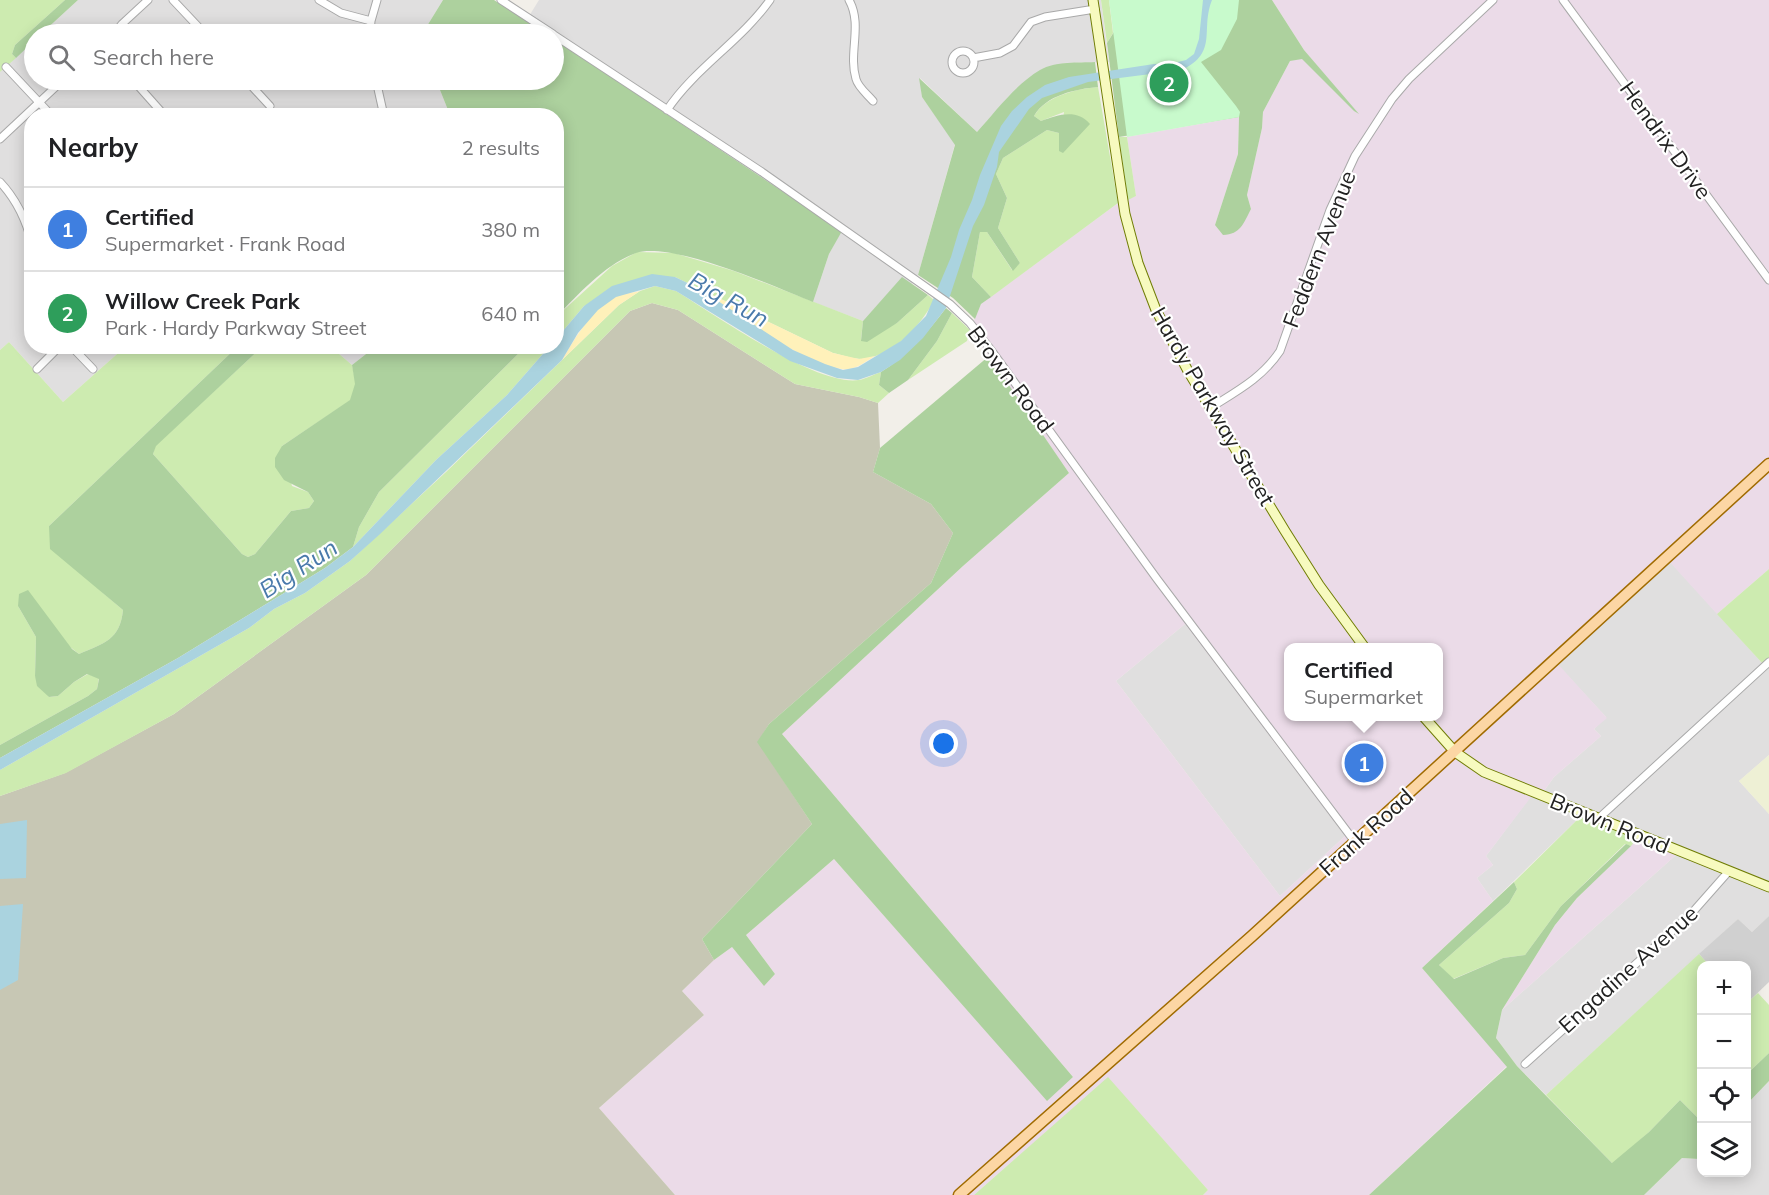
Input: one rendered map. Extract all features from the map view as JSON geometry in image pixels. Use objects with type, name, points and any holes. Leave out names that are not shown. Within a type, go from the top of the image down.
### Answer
[{"type":"main road","name":"Hardy Parkway Street","points":[[1094,5],[1121,194],[1138,263],[1162,322],[1210,408],[1313,576],[1361,643]]},
{"type":"main road","name":"Frank Road","points":[[959,1195],[1201,982],[1769,464]]},
{"type":"main road","points":[[1427,721],[1455,752]]},
{"type":"main road","name":"Brown Road","points":[[1455,752],[1484,772],[1769,887]]},
{"type":"street","points":[[124,24],[148,0]]},
{"type":"street","points":[[173,0],[196,24]]},
{"type":"street","points":[[319,0],[341,13],[371,21]]},
{"type":"street","points":[[371,24],[377,0]]},
{"type":"street","name":"Brown Road","points":[[501,0],[537,24]]},
{"type":"street","points":[[667,110],[685,85],[760,14],[770,0]]},
{"type":"street","points":[[849,0],[855,12],[856,80],[873,101]]},
{"type":"street","name":"Feddern Avenue","points":[[1210,408],[1257,378],[1280,351],[1330,210],[1355,156],[1392,99],[1438,50],[1493,0]]},
{"type":"street","name":"Hendrix Drive","points":[[1563,0],[1769,280]]},
{"type":"street","points":[[973,58],[1000,53],[1013,45],[1031,22],[1094,5]]},
{"type":"street","name":"Brown Road","points":[[564,42],[837,223],[950,304],[970,323],[1143,560],[1355,842]]},
{"type":"street","points":[[6,67],[24,86]]},
{"type":"street","points":[[28,90],[45,108]]},
{"type":"street","points":[[33,108],[52,90]]},
{"type":"street","points":[[142,90],[158,108]]},
{"type":"street","points":[[255,90],[270,106]]},
{"type":"street","points":[[378,90],[382,108]]},
{"type":"street","points":[[0,139],[24,116]]},
{"type":"street","points":[[0,182],[14,200],[24,220]]},
{"type":"street","points":[[37,369],[52,354]]},
{"type":"street","points":[[79,354],[93,369]]},
{"type":"street","points":[[1599,818],[1769,662]]},
{"type":"street","name":"Engadine Avenue","points":[[1525,1064],[1690,914],[1730,871]]},
{"type":"shaded area","points":[[78,0],[443,0],[428,24],[52,24]]},
{"type":"shaded area","points":[[539,0],[1101,0],[1109,62],[1064,63],[1010,95],[977,132],[920,78],[922,97],[955,144],[918,275],[912,284],[902,278],[863,321],[813,302],[829,254],[841,231],[564,46],[564,24],[531,24],[526,21]]},
{"type":"shaded area","points":[[1272,0],[1769,0],[1769,569],[1717,614],[1667,559],[1556,662],[1607,718],[1594,729],[1601,736],[1554,777],[1539,798],[1531,797],[1486,856],[1493,865],[1477,878],[1493,901],[1422,968],[1507,1066],[1369,1195],[1203,1195],[1208,1190],[1108,1078],[974,1195],[675,1195],[599,1108],[704,1015],[682,991],[714,960],[732,947],[764,985],[775,974],[746,935],[834,859],[1047,1100],[1073,1077],[782,734],[963,566],[1069,473],[970,330],[981,304],[1118,203],[1136,196],[1127,137],[1239,117],[1238,154],[1215,225],[1251,209],[1247,195],[1262,128],[1263,112],[1290,61],[1302,58],[1357,113],[1304,50]],"holes":[[[1185,624],[1345,836],[1280,896],[1116,681]]]},
{"type":"shaded area","points":[[24,50],[24,90],[440,90],[447,108],[24,108],[24,354],[117,354],[63,402],[9,342],[0,350],[0,72]]},
{"type":"shaded area","points":[[652,303],[678,310],[795,384],[878,403],[880,448],[873,472],[931,504],[953,533],[931,583],[769,724],[758,742],[812,824],[702,939],[714,960],[682,991],[704,1015],[599,1108],[675,1195],[0,1195],[0,796],[65,773],[174,714],[366,575],[630,311]]},
{"type":"shaded area","points":[[339,354],[366,354],[352,365]]},
{"type":"shaded area","points":[[1667,558],[1763,664],[1769,658],[1769,755],[1739,781],[1769,814],[1769,916],[1752,932],[1738,919],[1546,1095],[1517,1066],[1496,1038],[1502,1010],[1676,855],[1580,817],[1493,901],[1477,878],[1493,865],[1486,856],[1531,796],[1539,798],[1554,777],[1601,736],[1594,729],[1606,717],[1555,662]]},
{"type":"shaded area","points":[[1185,624],[1345,836],[1280,896],[1116,681]]},
{"type":"shaded area","points":[[1769,755],[1769,814],[1739,781]]},
{"type":"shaded area","points":[[1637,839],[1676,855],[1502,1010],[1555,925],[1577,898]]},
{"type":"shaded area","points":[[1769,916],[1769,982],[1751,999],[1751,961],[1705,961],[1699,954],[1738,919],[1752,932]]},
{"type":"shaded area","points":[[1769,1081],[1769,1195],[1644,1195],[1682,1158],[1697,1159],[1697,1177],[1751,1177],[1751,1100]]},
{"type":"green space","points":[[0,0],[65,0],[38,24],[24,24],[24,37],[15,45],[12,54],[16,58],[0,72]]},
{"type":"green space","points":[[65,0],[78,0],[52,24],[38,24]]},
{"type":"green space","points":[[443,0],[494,0],[531,24],[428,24]]},
{"type":"green space","points":[[1101,0],[1109,0],[1113,33],[1107,43]]},
{"type":"green space","points":[[1109,0],[1239,0],[1237,19],[1221,50],[1201,62],[1236,106],[1240,112],[1239,117],[1127,137]]},
{"type":"green space","points":[[1159,0],[1272,0],[1304,50],[1359,114],[1302,59],[1290,61],[1263,112],[1262,128],[1247,195],[1251,209],[1241,227],[1234,233],[1223,235],[1215,225],[1238,154],[1239,117],[1119,137],[1107,43],[1117,27]]},
{"type":"green space","points":[[24,37],[24,50],[16,58],[12,54],[15,45]]},
{"type":"green space","points":[[564,46],[842,231],[829,254],[813,302],[724,267],[674,253],[652,251],[636,253],[614,264],[593,280],[564,309],[564,108],[447,108],[440,90],[564,90]]},
{"type":"green space","points":[[1095,62],[1098,87],[1062,94],[1046,103],[1034,116],[1041,121],[1060,115],[1073,114],[1090,124],[1063,153],[1059,151],[1059,133],[1047,130],[1003,158],[996,174],[1007,198],[998,228],[1020,263],[1013,271],[987,232],[980,232],[972,277],[991,297],[981,304],[975,319],[953,298],[918,275],[955,145],[922,97],[919,78],[977,132],[1014,91],[1040,70],[1060,64]]},
{"type":"green space","points":[[1098,87],[1118,203],[991,297],[972,277],[980,232],[987,232],[1012,270],[1020,263],[998,228],[1007,198],[996,174],[1003,158],[1047,130],[1059,133],[1059,151],[1064,112],[1041,121],[1034,116],[1046,103],[1062,95]]},
{"type":"green space","points":[[1119,137],[1127,137],[1136,196],[1128,200]]},
{"type":"green space","points":[[637,252],[674,253],[734,271],[863,321],[861,340],[897,323],[928,295],[934,300],[922,320],[905,338],[884,352],[862,359],[833,353],[675,277],[584,306],[564,330],[564,310],[612,266]]},
{"type":"green space","points":[[902,277],[928,295],[897,323],[867,342],[861,341],[863,321]]},
{"type":"green space","points":[[655,286],[676,291],[766,347],[818,372],[841,379],[859,380],[881,372],[879,385],[889,393],[878,403],[795,384],[678,310],[652,303],[630,311],[366,575],[174,714],[66,773],[0,796],[0,770],[249,628],[274,609],[305,593],[350,561],[619,305],[640,291]]},
{"type":"green space","points":[[946,308],[952,313],[937,341],[908,380],[889,393],[879,385],[881,372],[917,343]]},
{"type":"green space","points":[[952,313],[970,330],[967,341],[908,380],[937,341]]},
{"type":"green space","points":[[9,342],[63,402],[117,354],[230,354],[49,526],[103,593],[123,610],[121,620],[109,639],[79,654],[18,606],[36,637],[35,676],[49,697],[58,696],[74,682],[88,674],[99,678],[97,689],[88,696],[0,745],[0,350]]},
{"type":"green space","points":[[230,354],[255,354],[156,446],[153,454],[242,554],[248,557],[255,554],[291,511],[309,508],[314,501],[308,492],[284,480],[275,467],[275,458],[282,446],[350,400],[355,384],[352,365],[366,354],[518,354],[379,492],[359,527],[353,547],[325,568],[178,658],[0,758],[0,745],[88,696],[97,689],[99,679],[87,674],[58,696],[49,697],[37,686],[36,637],[18,606],[19,594],[28,590],[72,649],[79,654],[109,639],[121,620],[123,610],[50,549],[49,526]]},
{"type":"green space","points":[[254,354],[339,354],[352,365],[356,384],[351,400],[282,446],[292,486],[308,492],[314,501],[309,508],[291,511],[255,554],[248,557],[242,554],[153,454],[155,446]]},
{"type":"green space","points":[[518,354],[543,354],[507,395],[436,460],[353,547],[359,527],[379,492]]},
{"type":"green space","points":[[989,356],[1069,473],[963,566],[782,734],[1073,1077],[1047,1101],[834,859],[746,935],[775,974],[764,986],[732,947],[714,960],[702,939],[812,824],[757,742],[769,724],[931,583],[953,533],[931,504],[873,472],[880,448]]},
{"type":"green space","points":[[1769,569],[1769,658],[1763,664],[1717,614]]},
{"type":"green space","points":[[1580,817],[1637,839],[1631,846],[1625,844],[1561,906],[1525,955],[1503,958],[1453,979],[1439,965],[1509,903],[1517,889],[1514,882]]},
{"type":"green space","points":[[1626,844],[1631,846],[1577,898],[1555,925],[1502,1010],[1496,1038],[1517,1066],[1612,1163],[1649,1132],[1680,1100],[1697,1117],[1697,1159],[1682,1158],[1644,1195],[1369,1195],[1507,1067],[1422,968],[1514,882],[1517,889],[1509,903],[1439,965],[1454,979],[1503,958],[1525,955],[1561,906]]},
{"type":"green space","points":[[1699,954],[1705,961],[1697,961],[1697,1117],[1680,1100],[1613,1164],[1546,1095]]},
{"type":"green space","points":[[1758,993],[1769,1005],[1769,1053],[1751,1070],[1751,1015],[1751,999]]},
{"type":"green space","points":[[1769,1053],[1769,1081],[1751,1100],[1751,1070]]},
{"type":"green space","points":[[1108,1077],[1208,1190],[1203,1195],[974,1195]]},
{"type":"sand","points":[[698,288],[833,353],[859,359],[875,356],[851,369],[825,365],[768,335]]},
{"type":"sand","points":[[640,291],[619,305],[562,360],[592,315],[617,296]]},
{"type":"water","points":[[1203,0],[1212,0],[1207,21],[1205,48],[1201,56],[1182,70],[1088,82],[1042,98],[1029,109],[999,152],[997,167],[984,205],[973,226],[946,308],[923,338],[900,360],[881,372],[858,380],[837,378],[790,361],[676,291],[655,286],[616,297],[598,310],[578,333],[562,360],[350,561],[305,593],[274,609],[249,628],[0,770],[0,758],[178,658],[325,568],[353,547],[436,460],[507,395],[543,354],[564,354],[564,330],[584,306],[612,286],[652,274],[675,277],[698,288],[793,350],[843,370],[858,367],[901,341],[926,316],[951,257],[980,175],[1001,126],[1012,111],[1045,85],[1069,77],[1186,60],[1194,54],[1199,39]]},
{"type":"water","points":[[27,820],[26,878],[0,879],[0,824]]},
{"type":"water","points":[[23,904],[18,980],[0,990],[0,906]]},
{"type":"place","name":"Willow Creek Park","points":[[1169,83]]},
{"type":"place","name":"Certified","points":[[1364,763]]},
{"type":"water label","name":"Big Run","points":[[729,299]]},
{"type":"water label","name":"Big Run","points":[[298,568]]}]
